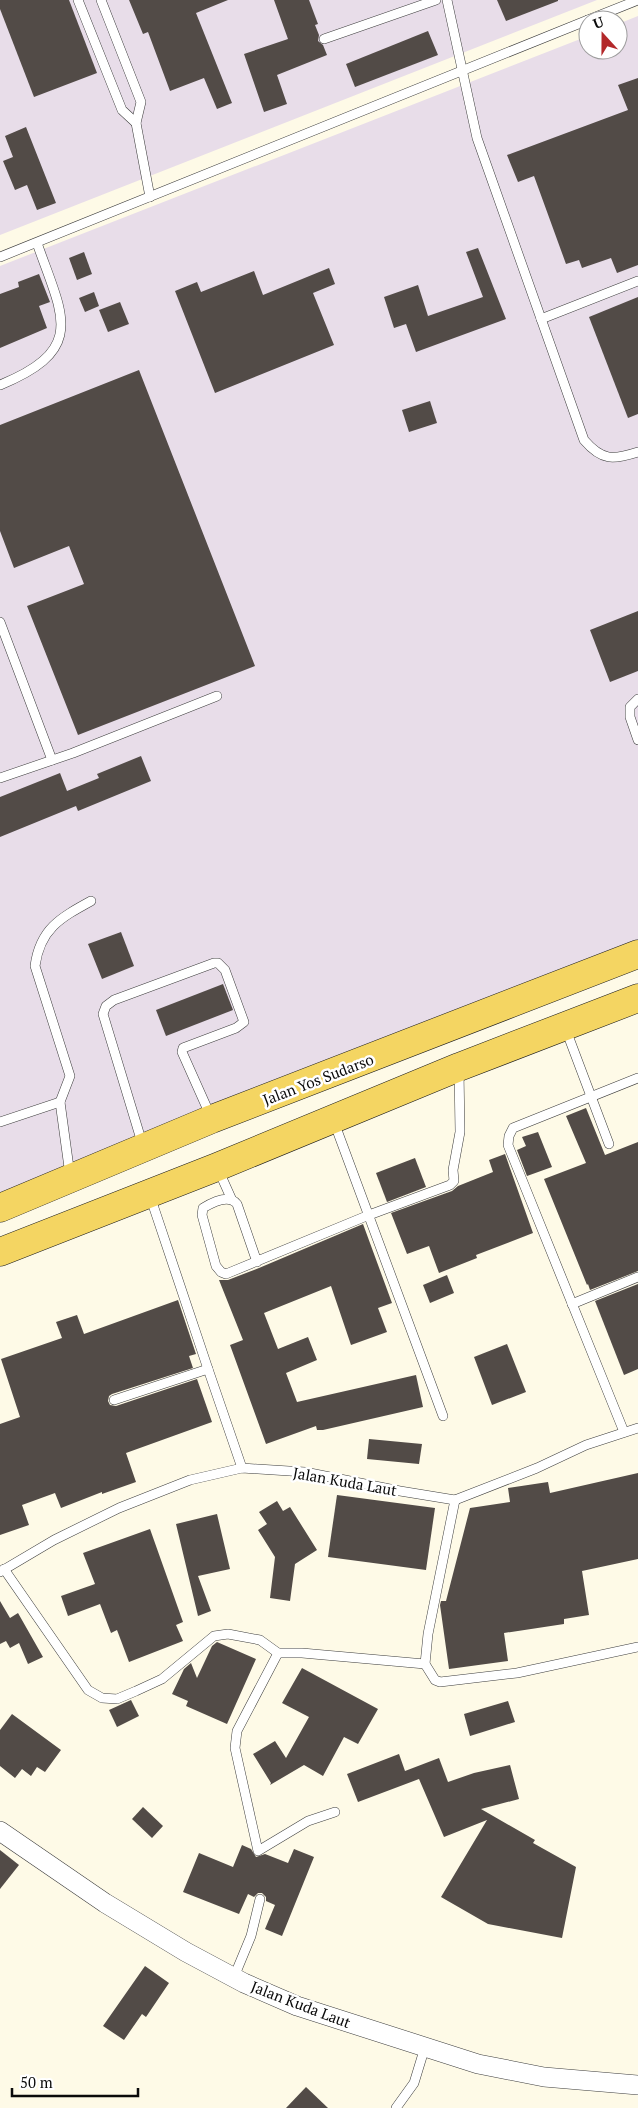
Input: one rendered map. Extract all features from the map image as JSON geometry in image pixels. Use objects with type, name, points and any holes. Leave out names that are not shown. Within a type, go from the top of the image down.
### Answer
[{"type":"main road","name":"Jalan Yos Sudarso","points":[[0,1208],[212,1120],[638,954]]},
{"type":"main road","points":[[0,1252],[218,1167],[459,1067],[638,998]]},
{"type":"street","name":"Jalan Kuda Laut","points":[[0,1831],[105,1903],[186,1952],[234,1978],[297,2006],[478,2064],[544,2077],[638,2085]]},
{"type":"lane","points":[[78,0],[122,110],[136,123]]},
{"type":"lane","points":[[101,0],[141,102],[136,123],[150,197]]},
{"type":"lane","points":[[324,38],[436,0]]},
{"type":"lane","points":[[447,0],[477,138],[584,440],[592,450],[604,457],[616,458],[638,452]]},
{"type":"lane","points":[[613,10],[638,0]]},
{"type":"lane","points":[[0,257],[578,24]]},
{"type":"lane","points":[[0,385],[25,375],[48,358],[61,336],[62,313],[37,243]]},
{"type":"lane","points":[[541,319],[638,281]]},
{"type":"lane","points":[[0,622],[52,760]]},
{"type":"lane","points":[[0,778],[52,760],[217,696]]},
{"type":"lane","points":[[638,699],[630,707],[630,717],[638,740]]},
{"type":"lane","points":[[71,1178],[60,1102],[70,1076],[35,966],[37,950],[48,930],[66,915],[91,901]]},
{"type":"lane","points":[[144,1149],[103,1014],[106,1006],[114,1000],[218,963],[225,970],[244,1022],[236,1028],[183,1048],[182,1052],[212,1120]]},
{"type":"lane","points":[[565,1027],[609,1144]]},
{"type":"lane","points":[[231,1198],[206,1206],[202,1210],[216,1266],[221,1272],[226,1274],[369,1215],[450,1185],[454,1181],[453,1170],[460,1132],[459,1067]]},
{"type":"lane","points":[[624,1432],[508,1145],[509,1136],[513,1128],[638,1078]]},
{"type":"lane","points":[[0,1122],[60,1102]]},
{"type":"lane","points":[[334,1119],[442,1416]]},
{"type":"lane","points":[[218,1167],[231,1198],[237,1204],[257,1262]]},
{"type":"lane","points":[[149,1193],[242,1468]]},
{"type":"lane","points":[[572,1304],[638,1277]]},
{"type":"lane","points":[[114,1400],[208,1369]]},
{"type":"lane","points":[[638,1428],[586,1445],[537,1468],[455,1500],[428,1634],[425,1664],[435,1680],[440,1682],[518,1673],[638,1647]]},
{"type":"lane","name":"Jalan Kuda Laut","points":[[2,1571],[54,1540],[119,1508],[190,1480],[242,1468],[305,1472],[455,1500]]},
{"type":"lane","points":[[2,1571],[88,1690],[102,1698],[117,1698],[162,1679],[214,1636],[228,1634],[260,1640],[278,1653],[302,1653],[425,1664]]},
{"type":"lane","points":[[278,1653],[237,1731],[235,1740],[235,1748],[258,1851],[308,1821],[335,1812]]},
{"type":"lane","points":[[234,1978],[251,1936],[260,1899]]},
{"type":"lane","points":[[396,2108],[414,2083],[425,2047]]},
{"type":"shaded area","points":[[0,0],[597,0],[0,235]]},
{"type":"shaded area","points":[[638,16],[638,943],[0,1199],[0,266],[578,40],[578,60],[628,60],[628,20]]},
{"type":"building","points":[[0,0],[69,0],[97,73],[34,97],[0,9]]},
{"type":"building","points":[[129,0],[228,0],[196,13],[232,103],[217,109],[204,78],[170,91],[148,32],[143,34]]},
{"type":"building","points":[[274,0],[309,0],[318,24],[315,25],[319,35],[318,41],[323,45],[327,55],[277,75],[287,104],[264,112],[244,54],[288,39]]},
{"type":"building","points":[[497,0],[558,0],[558,1],[506,21]]},
{"type":"building","points":[[428,31],[438,55],[355,87],[346,64]]},
{"type":"building","points":[[638,78],[638,265],[617,273],[611,258],[582,268],[579,260],[566,264],[534,176],[518,182],[507,155],[628,110],[618,85]]},
{"type":"building","points":[[26,127],[56,203],[37,210],[27,185],[15,190],[3,161],[13,157],[5,136]]},
{"type":"building","points":[[478,248],[506,319],[416,352],[406,324],[394,328],[384,297],[418,285],[428,316],[483,297],[466,252]]},
{"type":"building","points":[[84,252],[92,274],[77,280],[69,258]]},
{"type":"building","points":[[329,268],[335,284],[313,293],[334,345],[215,393],[175,291],[197,282],[201,292],[254,271],[263,295]]},
{"type":"building","points":[[39,274],[50,302],[39,306],[47,328],[0,348],[0,294],[19,287],[18,282]]},
{"type":"building","points":[[94,292],[99,306],[85,312],[79,298]]},
{"type":"building","points":[[638,297],[638,414],[628,418],[589,317]]},
{"type":"building","points":[[120,302],[129,324],[108,332],[99,310]]},
{"type":"building","points":[[139,370],[255,666],[78,735],[27,606],[84,584],[69,546],[14,568],[0,531],[0,425]]},
{"type":"building","points":[[430,401],[437,423],[409,432],[402,410]]},
{"type":"building","points":[[638,611],[638,671],[610,682],[590,630]]},
{"type":"building","points":[[141,756],[151,781],[78,811],[76,806],[0,837],[0,797],[60,773],[67,791],[99,778],[97,774]]},
{"type":"building","points":[[121,932],[134,966],[102,979],[88,944]]},
{"type":"building","points":[[223,984],[233,1010],[166,1036],[156,1010]]},
{"type":"building","points":[[586,1108],[605,1155],[638,1142],[638,1271],[590,1290],[544,1179],[586,1163],[566,1116]]},
{"type":"building","points":[[538,1132],[552,1167],[527,1176],[517,1150],[526,1146],[522,1137]]},
{"type":"building","points":[[505,1154],[533,1233],[476,1255],[477,1258],[439,1273],[429,1246],[407,1254],[391,1213],[452,1191],[458,1186],[493,1172],[489,1160]]},
{"type":"building","points":[[415,1158],[426,1187],[387,1202],[376,1173]]},
{"type":"building","points":[[363,1224],[392,1303],[378,1308],[387,1332],[351,1345],[331,1286],[264,1313],[278,1349],[308,1337],[317,1360],[286,1373],[297,1402],[416,1375],[423,1407],[323,1430],[317,1430],[316,1426],[266,1444],[230,1345],[243,1340],[219,1280],[228,1280],[259,1268]]},
{"type":"building","points":[[447,1275],[454,1293],[430,1303],[423,1285]]},
{"type":"building","points":[[638,1284],[638,1369],[624,1375],[595,1301]]},
{"type":"building","points":[[178,1300],[196,1354],[189,1356],[193,1368],[112,1394],[109,1396],[108,1401],[110,1405],[116,1406],[197,1379],[212,1422],[126,1453],[136,1482],[102,1494],[102,1492],[61,1508],[55,1493],[22,1505],[29,1525],[0,1535],[0,1424],[20,1417],[1,1359],[62,1338],[56,1322],[77,1315],[84,1334]]},
{"type":"building","points":[[507,1344],[526,1392],[492,1405],[474,1357]]},
{"type":"building","points":[[369,1439],[422,1444],[419,1464],[367,1459]]},
{"type":"building","points":[[638,1473],[638,1559],[582,1571],[589,1615],[564,1619],[564,1624],[504,1633],[508,1661],[449,1669],[440,1605],[441,1601],[446,1601],[470,1508],[510,1502],[508,1488],[548,1482],[550,1493]]},
{"type":"building","points":[[337,1495],[435,1508],[426,1570],[328,1557]]},
{"type":"building","points":[[277,1501],[283,1511],[290,1507],[317,1550],[295,1564],[290,1601],[270,1598],[275,1557],[258,1530],[267,1524],[259,1512]]},
{"type":"building","points":[[217,1514],[230,1569],[198,1576],[211,1611],[198,1616],[176,1524]]},
{"type":"building","points":[[150,1529],[183,1622],[176,1625],[183,1641],[129,1662],[117,1630],[111,1633],[100,1604],[68,1616],[61,1596],[95,1584],[83,1553]]},
{"type":"building","points":[[0,1601],[10,1618],[18,1613],[43,1657],[28,1664],[19,1643],[10,1648],[6,1641],[0,1644]]},
{"type":"building","points":[[217,1642],[256,1659],[227,1724],[186,1706],[188,1701],[172,1694],[184,1669],[191,1663],[197,1678],[212,1646]]},
{"type":"building","points":[[302,1668],[378,1709],[358,1744],[344,1737],[323,1776],[304,1765],[270,1785],[271,1783],[253,1754],[275,1741],[286,1758],[309,1717],[282,1703]]},
{"type":"building","points":[[131,1700],[139,1716],[117,1727],[109,1710]]},
{"type":"building","points":[[508,1701],[515,1722],[470,1736],[464,1714]]},
{"type":"building","points":[[12,1714],[61,1750],[45,1772],[37,1767],[31,1776],[22,1769],[15,1778],[0,1766],[0,1730]]},
{"type":"building","points":[[399,1754],[405,1771],[439,1758],[448,1782],[474,1773],[510,1765],[519,1799],[481,1809],[535,1840],[533,1843],[576,1867],[562,1938],[488,1924],[441,1897],[487,1820],[444,1837],[419,1779],[358,1802],[347,1774]]},
{"type":"building","points":[[143,1807],[163,1826],[152,1838],[132,1819]]},
{"type":"building","points":[[242,1845],[251,1849],[256,1857],[265,1854],[288,1863],[294,1849],[314,1857],[282,1936],[265,1929],[275,1905],[266,1901],[266,1897],[262,1893],[258,1893],[254,1897],[248,1894],[239,1914],[183,1892],[199,1853],[233,1867]]},
{"type":"building","points":[[0,1850],[19,1865],[0,1889]]},
{"type":"building","points":[[145,1966],[169,1983],[146,2017],[142,2014],[124,2040],[103,2026]]},
{"type":"building","points":[[306,2087],[328,2108],[286,2108]]}]
